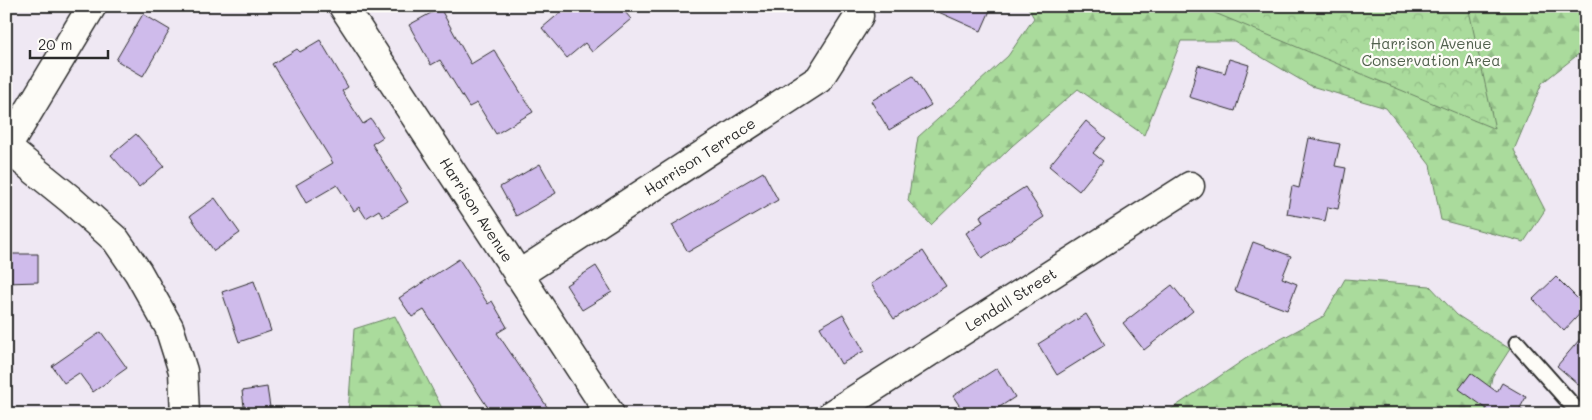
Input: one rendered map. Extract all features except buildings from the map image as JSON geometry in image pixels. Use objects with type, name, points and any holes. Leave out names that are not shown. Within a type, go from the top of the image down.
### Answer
[{"type":"street","points":[[92,6],[7,149],[70,199],[116,240],[138,272],[169,327],[183,371],[185,414]]},
{"type":"street","name":"Harrison Avenue","points":[[343,6],[610,414]]},
{"type":"street","name":"Harrison Terrace","points":[[518,275],[819,79],[859,16]]},
{"type":"street","name":"Lendall Street","points":[[832,414],[1190,186]]},
{"type":"lane","points":[[1517,344],[1573,406],[1575,414]]},
{"type":"green space","points":[[1027,6],[1586,6],[1586,37],[1580,53],[1542,83],[1514,150],[1545,210],[1524,242],[1441,220],[1430,165],[1386,108],[1311,86],[1234,41],[1181,41],[1144,135],[1078,89],[1012,146],[931,225],[908,201],[918,137],[1008,56],[1034,18]]},
{"type":"green space","name":"Harrison Avenue Conservation Area","points":[[1198,6],[1468,6],[1495,129]]},
{"type":"green space","points":[[1345,279],[1430,286],[1457,315],[1510,349],[1492,377],[1485,414],[1172,414],[1170,410],[1251,355],[1324,316]]},
{"type":"green space","points":[[395,316],[445,414],[348,414],[354,329]]}]
